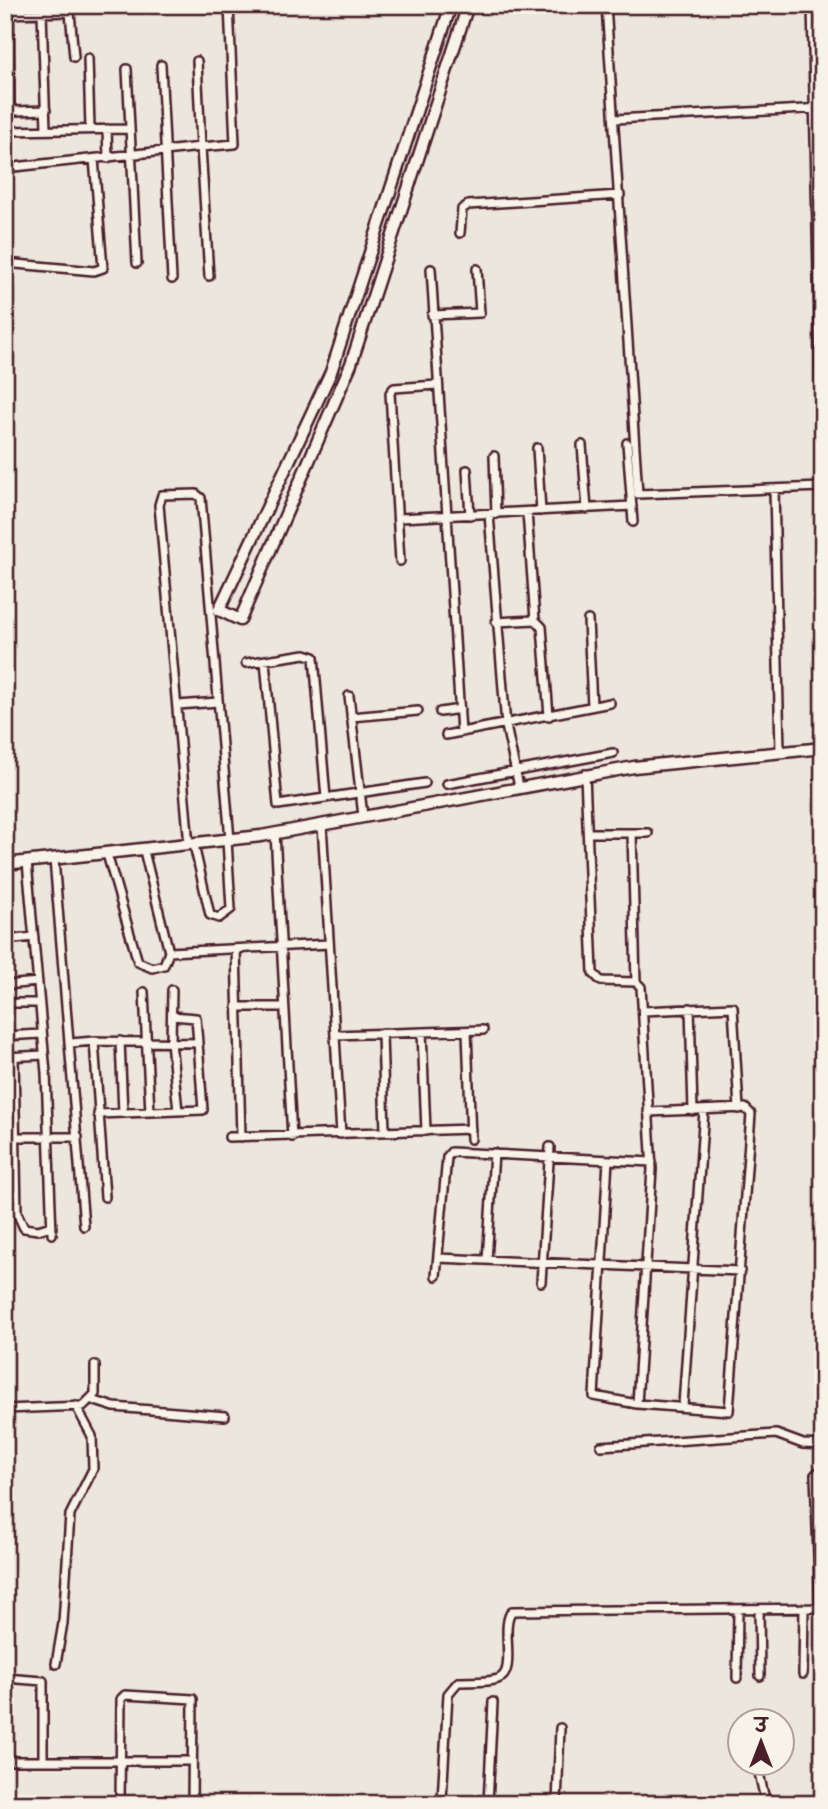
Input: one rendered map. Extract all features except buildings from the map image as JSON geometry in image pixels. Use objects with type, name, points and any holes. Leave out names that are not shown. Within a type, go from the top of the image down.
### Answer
[{"type":"street","points":[[5,167],[232,145],[236,141],[229,5]]},
{"type":"street","points":[[451,5],[331,372],[219,610],[240,620],[351,363],[468,5]]},
{"type":"street","points":[[606,5],[638,494],[822,487]]},
{"type":"street","points":[[812,5],[819,108],[823,499]]},
{"type":"street","points":[[45,10],[46,129]]},
{"type":"street","points":[[46,110],[15,111],[10,106],[8,11],[68,11],[72,14],[74,57]]},
{"type":"street","points":[[88,58],[90,128]]},
{"type":"street","points":[[197,61],[209,276]]},
{"type":"street","points":[[161,65],[172,279]]},
{"type":"street","points":[[127,69],[137,263]]},
{"type":"street","points":[[615,119],[819,108]]},
{"type":"street","points":[[107,129],[108,158]]},
{"type":"street","points":[[5,131],[129,129]]},
{"type":"street","points":[[5,264],[94,271],[103,268],[94,159]]},
{"type":"street","points":[[460,233],[462,209],[468,205],[620,195]]},
{"type":"street","points":[[431,269],[461,732]]},
{"type":"street","points":[[432,315],[480,313],[477,269]]},
{"type":"street","points":[[400,561],[390,393],[394,388],[437,385]]},
{"type":"street","points":[[627,443],[633,522]]},
{"type":"street","points":[[582,445],[587,509]]},
{"type":"street","points":[[537,448],[541,511]]},
{"type":"street","points":[[494,456],[496,622],[506,726],[519,787]]},
{"type":"street","points":[[467,470],[470,515]]},
{"type":"street","points":[[774,489],[780,751]]},
{"type":"street","points":[[196,494],[201,498],[218,702],[231,909],[229,914],[219,918],[210,915],[192,845],[159,505],[162,495],[196,494]]},
{"type":"street","points":[[399,518],[632,506]]},
{"type":"street","points":[[527,512],[535,620],[541,627],[550,716]]},
{"type":"street","points":[[496,622],[535,620]]},
{"type":"street","points":[[588,620],[592,706]]},
{"type":"street","points":[[246,663],[305,654],[314,656],[326,799]]},
{"type":"street","points":[[265,661],[278,805],[425,783]]},
{"type":"street","points":[[349,696],[363,816]]},
{"type":"street","points":[[178,705],[218,702]]},
{"type":"street","points":[[446,735],[506,726],[610,703]]},
{"type":"street","points":[[440,712],[460,709]]},
{"type":"street","points":[[351,718],[418,711]]},
{"type":"street","points":[[5,864],[192,845],[275,833],[585,774],[823,748]]},
{"type":"street","points":[[447,784],[613,753]]},
{"type":"street","points":[[585,774],[593,973],[595,978],[608,982],[636,982]]},
{"type":"street","points":[[322,824],[341,1134]]},
{"type":"street","points":[[275,833],[292,1137]]},
{"type":"street","points":[[588,833],[648,833]]},
{"type":"street","points":[[632,833],[636,982],[641,987],[652,1162],[637,1404]]},
{"type":"street","points":[[107,854],[138,962],[152,968],[164,965],[169,952],[145,850]]},
{"type":"street","points":[[54,859],[84,1226]]},
{"type":"street","points":[[27,862],[44,1055],[51,1230],[30,1230],[20,1225],[17,1213],[16,1137],[9,1057],[44,1055]]},
{"type":"street","points":[[5,940],[34,937]]},
{"type":"street","points":[[169,952],[328,944]]},
{"type":"street","points":[[236,949],[241,1137]]},
{"type":"street","points":[[5,985],[38,982]]},
{"type":"street","points":[[172,990],[171,1042],[178,1111]]},
{"type":"street","points":[[144,992],[150,1112]]},
{"type":"street","points":[[5,1003],[39,1003]]},
{"type":"street","points":[[643,1012],[728,1006],[735,1011],[739,1109]]},
{"type":"street","points":[[237,1007],[284,1007]]},
{"type":"street","points":[[690,1008],[693,1111]]},
{"type":"street","points":[[98,1114],[203,1110],[197,1018],[172,1016]]},
{"type":"street","points":[[335,1035],[484,1030]]},
{"type":"street","points":[[467,1031],[471,1139]]},
{"type":"street","points":[[422,1032],[426,1131]]},
{"type":"street","points":[[5,1036],[41,1034]]},
{"type":"street","points":[[382,1034],[385,1132]]},
{"type":"street","points":[[94,1041],[105,1197]]},
{"type":"street","points":[[120,1041],[122,1113]]},
{"type":"street","points":[[71,1043],[198,1043]]},
{"type":"street","points":[[608,1160],[592,1392],[596,1397],[637,1404],[683,1405],[729,1411],[751,1114],[749,1110],[739,1109],[649,1112]]},
{"type":"street","points":[[683,1405],[704,1110]]},
{"type":"street","points":[[229,1137],[471,1129]]},
{"type":"street","points":[[16,1137],[78,1136]]},
{"type":"street","points":[[436,1276],[447,1157],[456,1150],[494,1153],[550,1152],[608,1160],[652,1162]]},
{"type":"street","points":[[541,1282],[550,1152]]},
{"type":"street","points":[[487,1260],[494,1153]]},
{"type":"street","points":[[438,1258],[740,1271]]},
{"type":"street","points":[[5,1409],[83,1406],[92,1400],[95,1394],[95,1365]]},
{"type":"street","points":[[92,1400],[114,1408],[225,1416]]},
{"type":"street","points":[[56,1664],[63,1623],[70,1515],[93,1469],[92,1436],[76,1406]]},
{"type":"street","points":[[601,1446],[776,1434],[803,1444],[823,1445]]},
{"type":"street","points":[[441,1802],[448,1694],[458,1682],[497,1679],[504,1675],[508,1666],[507,1621],[512,1611],[822,1608],[815,1475],[823,1468]]},
{"type":"street","points":[[803,1674],[804,1608]]},
{"type":"street","points":[[737,1678],[738,1609]]},
{"type":"street","points":[[759,1609],[760,1676]]},
{"type":"street","points":[[5,1678],[43,1681],[43,1761]]},
{"type":"street","points":[[120,1804],[121,1699],[125,1695],[193,1699],[192,1804]]},
{"type":"street","points":[[488,1804],[493,1702]]},
{"type":"street","points":[[557,1804],[560,1728]]},
{"type":"street","points":[[5,1761],[192,1761]]},
{"type":"street","points":[[760,1778],[766,1804]]}]
